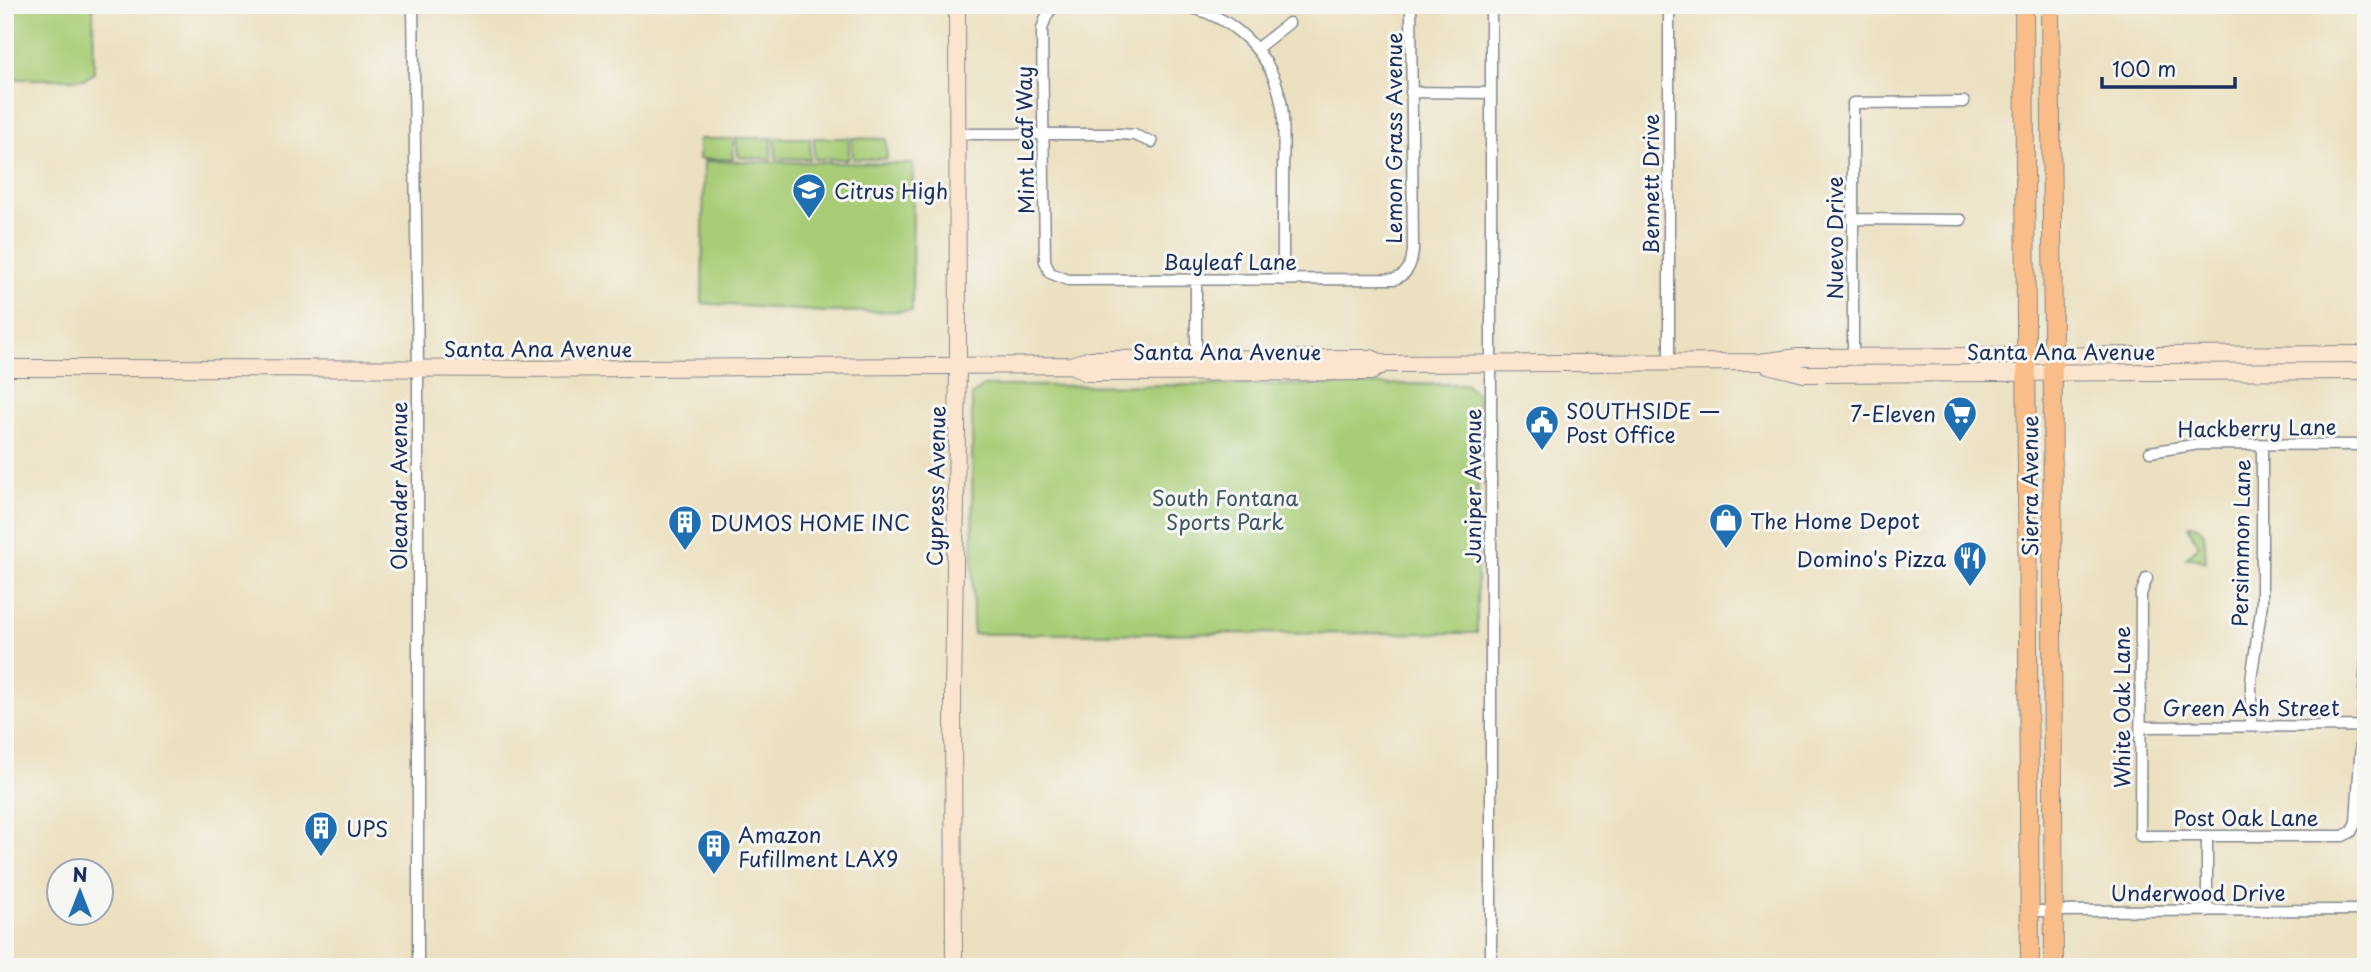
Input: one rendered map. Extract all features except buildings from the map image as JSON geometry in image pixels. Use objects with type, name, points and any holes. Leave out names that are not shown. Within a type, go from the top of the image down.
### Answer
[{"type":"main road","name":"Sierra Avenue","points":[[2024,5],[2030,967]]},
{"type":"main road","name":"Sierra Avenue","points":[[2050,5],[2054,967]]},
{"type":"street","name":"Oleander Avenue","points":[[414,5],[418,370],[418,967]]},
{"type":"street","name":"Cypress Avenue","points":[[954,967],[953,695],[958,366],[957,5]]},
{"type":"street","points":[[1178,5],[1208,12],[1234,27],[1256,49],[1272,74],[1282,108],[1283,280]]},
{"type":"street","name":"Lemon Grass Avenue","points":[[1408,270],[1413,251],[1411,5]]},
{"type":"street","name":"Juniper Avenue","points":[[1491,5],[1491,967]]},
{"type":"street","name":"Bennett Drive","points":[[1669,5],[1669,362]]},
{"type":"street","name":"Mint Leaf Way","points":[[1050,273],[1045,261],[1042,30],[1046,15],[1055,7]]},
{"type":"street","points":[[1256,49],[1289,23]]},
{"type":"street","points":[[1411,92],[1491,93]]},
{"type":"street","name":"Nuevo Drive","points":[[1853,365],[1853,103],[1964,102]]},
{"type":"street","points":[[956,134],[1134,135],[1152,142]]},
{"type":"street","points":[[1852,219],[1961,220]]},
{"type":"street","name":"Bayleaf Lane","points":[[1050,273],[1068,280],[1283,280],[1395,279],[1408,270]]},
{"type":"street","points":[[1196,280],[1196,359]]},
{"type":"street","name":"Santa Ana Avenue","points":[[2052,364],[2366,354]]},
{"type":"street","name":"Santa Ana Avenue","points":[[5,368],[418,370],[1071,365],[1090,359],[1371,358],[1384,364],[1759,362],[1798,357],[1853,365],[2052,364],[2366,371]]},
{"type":"street","name":"Santa Ana Avenue","points":[[1071,365],[1087,373],[1371,372],[1384,364]]},
{"type":"street","name":"Hackberry Lane","points":[[2150,452],[2187,445],[2366,445]]},
{"type":"street","name":"Persimmon Lane","points":[[2251,726],[2251,680],[2262,603],[2262,445]]},
{"type":"street","name":"White Oak Lane","points":[[2140,836],[2141,594],[2147,578]]},
{"type":"street","points":[[2361,726],[2366,662]]},
{"type":"street","name":"Green Ash Street","points":[[2140,727],[2361,726]]},
{"type":"street","name":"Post Oak Lane","points":[[2140,836],[2343,836],[2351,832],[2356,822],[2361,726]]},
{"type":"street","points":[[2207,836],[2207,911]]},
{"type":"street","name":"Underwood Drive","points":[[2030,911],[2366,910]]},
{"type":"green space","points":[[5,5],[93,5],[94,73],[85,79],[5,79]]},
{"type":"green space","points":[[736,138],[772,138],[771,159],[738,157]]},
{"type":"green space","points":[[775,138],[810,138],[810,159],[776,158]]},
{"type":"green space","points":[[814,138],[849,138],[849,159],[814,159]]},
{"type":"green space","points":[[852,138],[886,139],[887,159],[853,159]]},
{"type":"green space","points":[[699,139],[733,139],[733,159],[699,159]]},
{"type":"green space","points":[[704,161],[913,164],[912,311],[824,312],[702,303]]},
{"type":"green space","name":"South Fontana Sports Park","points":[[1465,384],[1478,395],[1477,633],[973,634],[972,396],[983,386]]},
{"type":"green space","points":[[2188,526],[2204,531],[2206,562],[2186,558],[2198,545]]},
{"type":"place","name":"Citrus High","points":[[809,220]]},
{"type":"place","name":"7-Eleven","points":[[1960,443]]},
{"type":"place","name":"SOUTHSIDE — Post Office","points":[[1542,452]]},
{"type":"place","name":"The Home Depot","points":[[1726,550]]},
{"type":"place","name":"DUMOS HOME INC","points":[[685,552]]},
{"type":"place","name":"Domino's Pizza","points":[[1970,588]]},
{"type":"place","name":"UPS","points":[[321,858]]},
{"type":"place","name":"Amazon Fufillment LAX9","points":[[714,876]]}]
